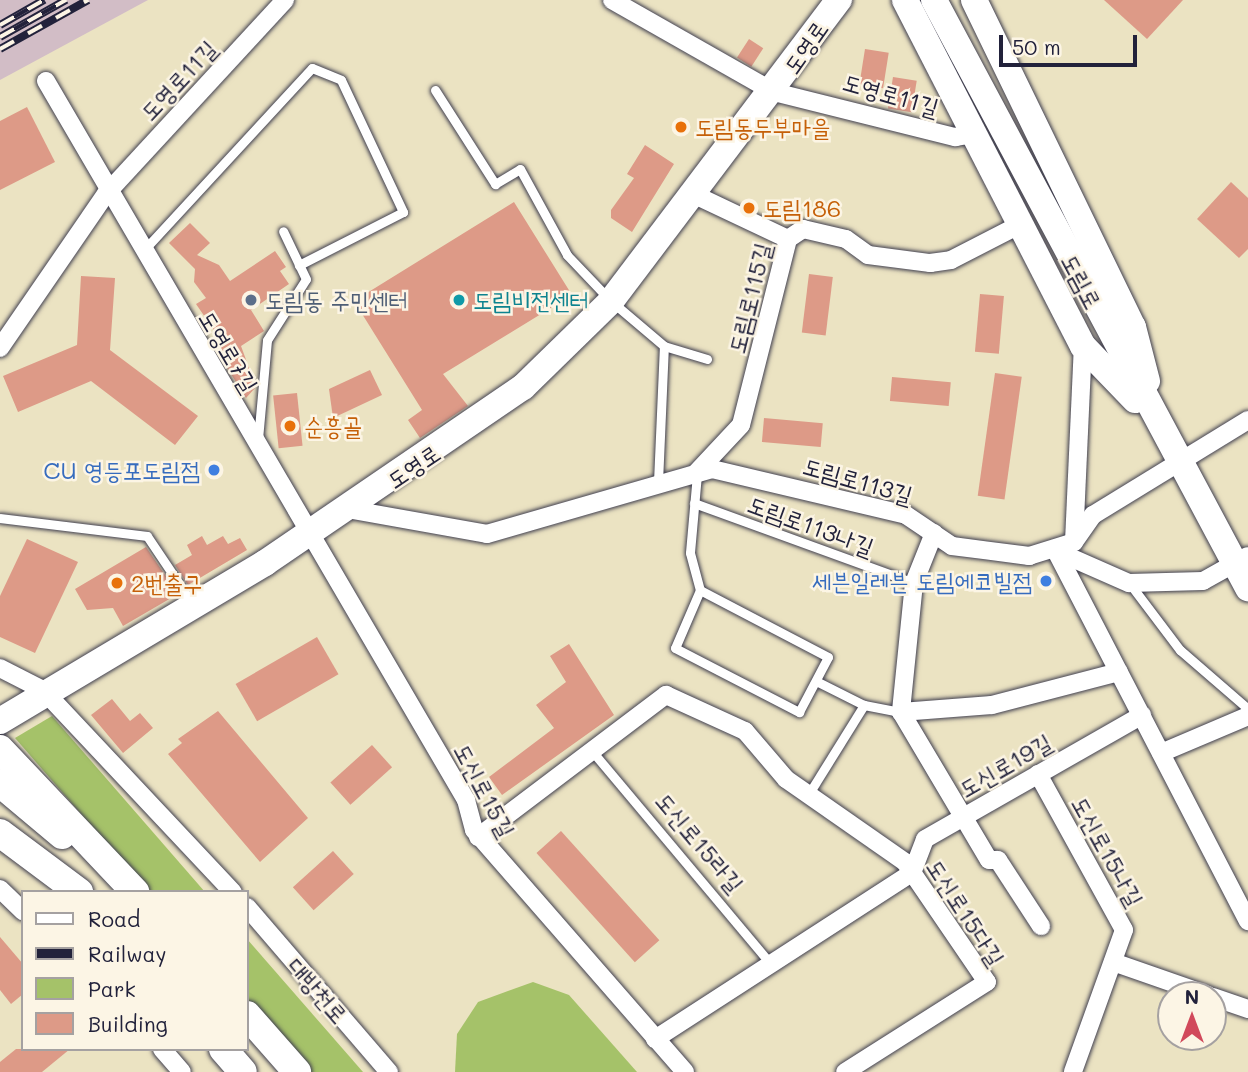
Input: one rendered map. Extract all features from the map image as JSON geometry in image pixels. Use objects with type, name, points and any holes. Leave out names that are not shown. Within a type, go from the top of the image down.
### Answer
[{"type":"main road","name":"도영로","points":[[0,721],[43,690],[309,534],[523,387],[611,301],[774,92],[839,0]]},
{"type":"main road","name":"도림로","points":[[934,0],[1177,463],[1240,559],[1248,588]]},
{"type":"main road","points":[[974,0],[1133,327],[1158,424]]},
{"type":"main road","points":[[908,2],[1019,225],[1083,346],[1158,424]]},
{"type":"main road","points":[[0,749],[133,890]]},
{"type":"main road","points":[[0,783],[117,890]]},
{"type":"main road","points":[[0,828],[59,890]]},
{"type":"main road","points":[[0,834],[76,890]]},
{"type":"main road","points":[[248,1016],[297,1072]]},
{"type":"main road","points":[[248,1040],[276,1072]]},
{"type":"main road","points":[[209,1051],[227,1072]]},
{"type":"main road","points":[[225,1051],[243,1072]]},
{"type":"street","name":"도영로11길","points":[[106,194],[285,0]]},
{"type":"street","name":"도영로11길","points":[[612,0],[774,92],[955,137],[973,134]]},
{"type":"street","name":"도영로7길","points":[[46,81],[106,194],[309,534]]},
{"type":"street","points":[[0,348],[106,194]]},
{"type":"street","points":[[695,195],[788,239]]},
{"type":"street","name":"도림로115길","points":[[697,472],[741,425],[788,239],[803,229],[846,239],[868,255],[930,263],[951,261],[1019,225]]},
{"type":"street","points":[[1074,541],[1083,346]]},
{"type":"street","name":"도림로113길","points":[[347,509],[487,534],[658,482],[712,469],[853,500],[906,515],[952,546],[996,555],[1056,551],[1074,541],[1093,515],[1248,420]]},
{"type":"street","points":[[934,533],[914,583],[901,712],[962,817],[1041,926]]},
{"type":"street","name":"도신로15길","points":[[309,534],[466,800],[478,837],[685,1072]]},
{"type":"street","points":[[1056,551],[1129,583],[1203,581],[1240,559]]},
{"type":"street","points":[[1056,551],[1248,921]]},
{"type":"street","points":[[0,668],[43,690],[231,890]]},
{"type":"street","name":"도신로19길","points":[[901,712],[992,705],[1119,672]]},
{"type":"street","name":"도신로15다길","points":[[478,837],[666,695],[745,731],[808,795],[912,873],[987,982],[845,1072]]},
{"type":"street","name":"도신로19길","points":[[912,873],[925,839],[1142,715]]},
{"type":"street","points":[[1161,753],[1248,716]]},
{"type":"street","name":"도신로15나길","points":[[1038,774],[1124,930],[1073,1072]]},
{"type":"street","points":[[655,1039],[912,873]]},
{"type":"street","points":[[0,889],[21,909]]},
{"type":"street","name":"대방천로","points":[[248,908],[389,1072]]},
{"type":"street","points":[[1113,962],[1168,981]]},
{"type":"street","points":[[1227,1002],[1248,1009]]},
{"type":"street","points":[[164,1051],[182,1072]]},
{"type":"lane","points":[[142,253],[312,68],[341,80],[403,212],[299,264]]},
{"type":"lane","points":[[435,90],[495,184],[520,170],[567,255],[611,301],[664,346],[707,359]]},
{"type":"lane","points":[[257,447],[267,340],[306,279],[283,231]]},
{"type":"lane","points":[[658,482],[664,346]]},
{"type":"lane","points":[[697,472],[690,553],[700,590],[675,648],[799,712],[828,657],[700,590]]},
{"type":"lane","name":"도림로113나길","points":[[694,503],[914,583]]},
{"type":"lane","points":[[0,519],[148,536],[192,603]]},
{"type":"lane","points":[[1129,583],[1180,650],[1248,709]]},
{"type":"lane","points":[[816,681],[864,705],[901,712]]},
{"type":"lane","points":[[808,795],[864,705]]},
{"type":"lane","name":"도신로15라길","points":[[592,751],[771,964]]},
{"type":"shaded area","points":[[0,0],[148,0],[0,80]]},
{"type":"green space","points":[[52,716],[203,890],[147,890],[15,738]]},
{"type":"green space","points":[[248,940],[363,1072],[307,1072],[248,1005]]},
{"type":"green space","points":[[533,982],[569,995],[637,1072],[455,1072],[457,1034],[478,1002]]},
{"type":"building","points":[[1104,0],[1183,0],[1147,39]]},
{"type":"building","points":[[749,39],[763,48],[751,67],[737,57]]},
{"type":"building","points":[[865,49],[889,53],[883,88],[859,85]]},
{"type":"building","points":[[893,77],[917,81],[912,112],[888,109]]},
{"type":"building","points":[[27,107],[55,162],[0,190],[0,121]]},
{"type":"building","points":[[645,145],[674,164],[632,232],[611,218],[611,210],[634,178],[627,174]]},
{"type":"building","points":[[1231,182],[1248,198],[1248,249],[1239,258],[1197,219]]},
{"type":"building","name":"도림비전센터","points":[[514,202],[572,295],[443,374],[468,406],[420,438],[408,420],[422,410],[354,301]]},
{"type":"building","points":[[190,223],[210,243],[197,255],[219,265],[230,281],[275,251],[286,267],[280,271],[289,284],[251,310],[264,331],[241,346],[256,387],[246,398],[214,347],[222,342],[196,304],[206,298],[194,282],[195,269],[169,243]]},
{"type":"building","points":[[809,274],[833,277],[826,335],[802,333]]},
{"type":"building","points":[[81,276],[115,278],[110,350],[198,416],[175,445],[91,381],[18,412],[3,376],[77,345]]},
{"type":"building","points":[[980,294],[1004,296],[999,354],[975,352]]},
{"type":"building","points":[[370,370],[382,395],[333,418],[329,389]]},
{"type":"building","points":[[995,373],[1022,377],[1004,500],[978,496]]},
{"type":"building","points":[[892,377],[951,382],[949,406],[890,401]]},
{"type":"building","points":[[297,393],[303,446],[279,448],[273,396]]},
{"type":"building","points":[[764,418],[823,423],[821,447],[762,442]]},
{"type":"building","points":[[202,536],[207,545],[223,536],[228,544],[240,538],[247,550],[188,585],[175,565],[192,555],[187,545]]},
{"type":"building","points":[[27,539],[78,562],[35,653],[0,637],[0,596]]},
{"type":"building","points":[[146,547],[178,594],[123,626],[113,608],[87,610],[75,589]]},
{"type":"building","points":[[317,637],[338,674],[257,721],[236,684]]},
{"type":"building","points":[[569,644],[614,715],[502,795],[489,777],[554,728],[536,705],[566,682],[550,656]]},
{"type":"building","points":[[112,699],[130,721],[140,713],[153,728],[123,753],[91,715]]},
{"type":"building","points":[[218,711],[308,818],[260,862],[168,754],[182,743],[178,739]]},
{"type":"building","points":[[372,745],[392,767],[350,805],[330,782]]},
{"type":"building","points":[[561,831],[659,940],[635,962],[536,853]]},
{"type":"building","points":[[333,851],[354,874],[314,910],[293,887]]},
{"type":"building","points":[[0,937],[21,962],[21,996],[11,1004],[0,990]]},
{"type":"building","points":[[16,1049],[68,1051],[42,1072],[0,1072],[0,1062]]},
{"type":"railway","points":[[0,25],[44,0]]},
{"type":"railway","points":[[0,37],[66,0]]},
{"type":"railway","points":[[0,49],[88,0]]},
{"type":"place","name":"도림동두부마을","points":[[681,127]]},
{"type":"place","name":"도림186","points":[[749,208]]},
{"type":"place","name":"도림동 주민센터","points":[[251,300]]},
{"type":"place","name":"도림비전센터","points":[[459,300]]},
{"type":"place","name":"순흥골","points":[[290,426]]},
{"type":"place","name":"CU 영등포도림점","points":[[214,470]]},
{"type":"place","name":"세븐일레븐 도림에코빌점","points":[[1046,581]]},
{"type":"place","name":"2번출구","points":[[117,583]]}]
